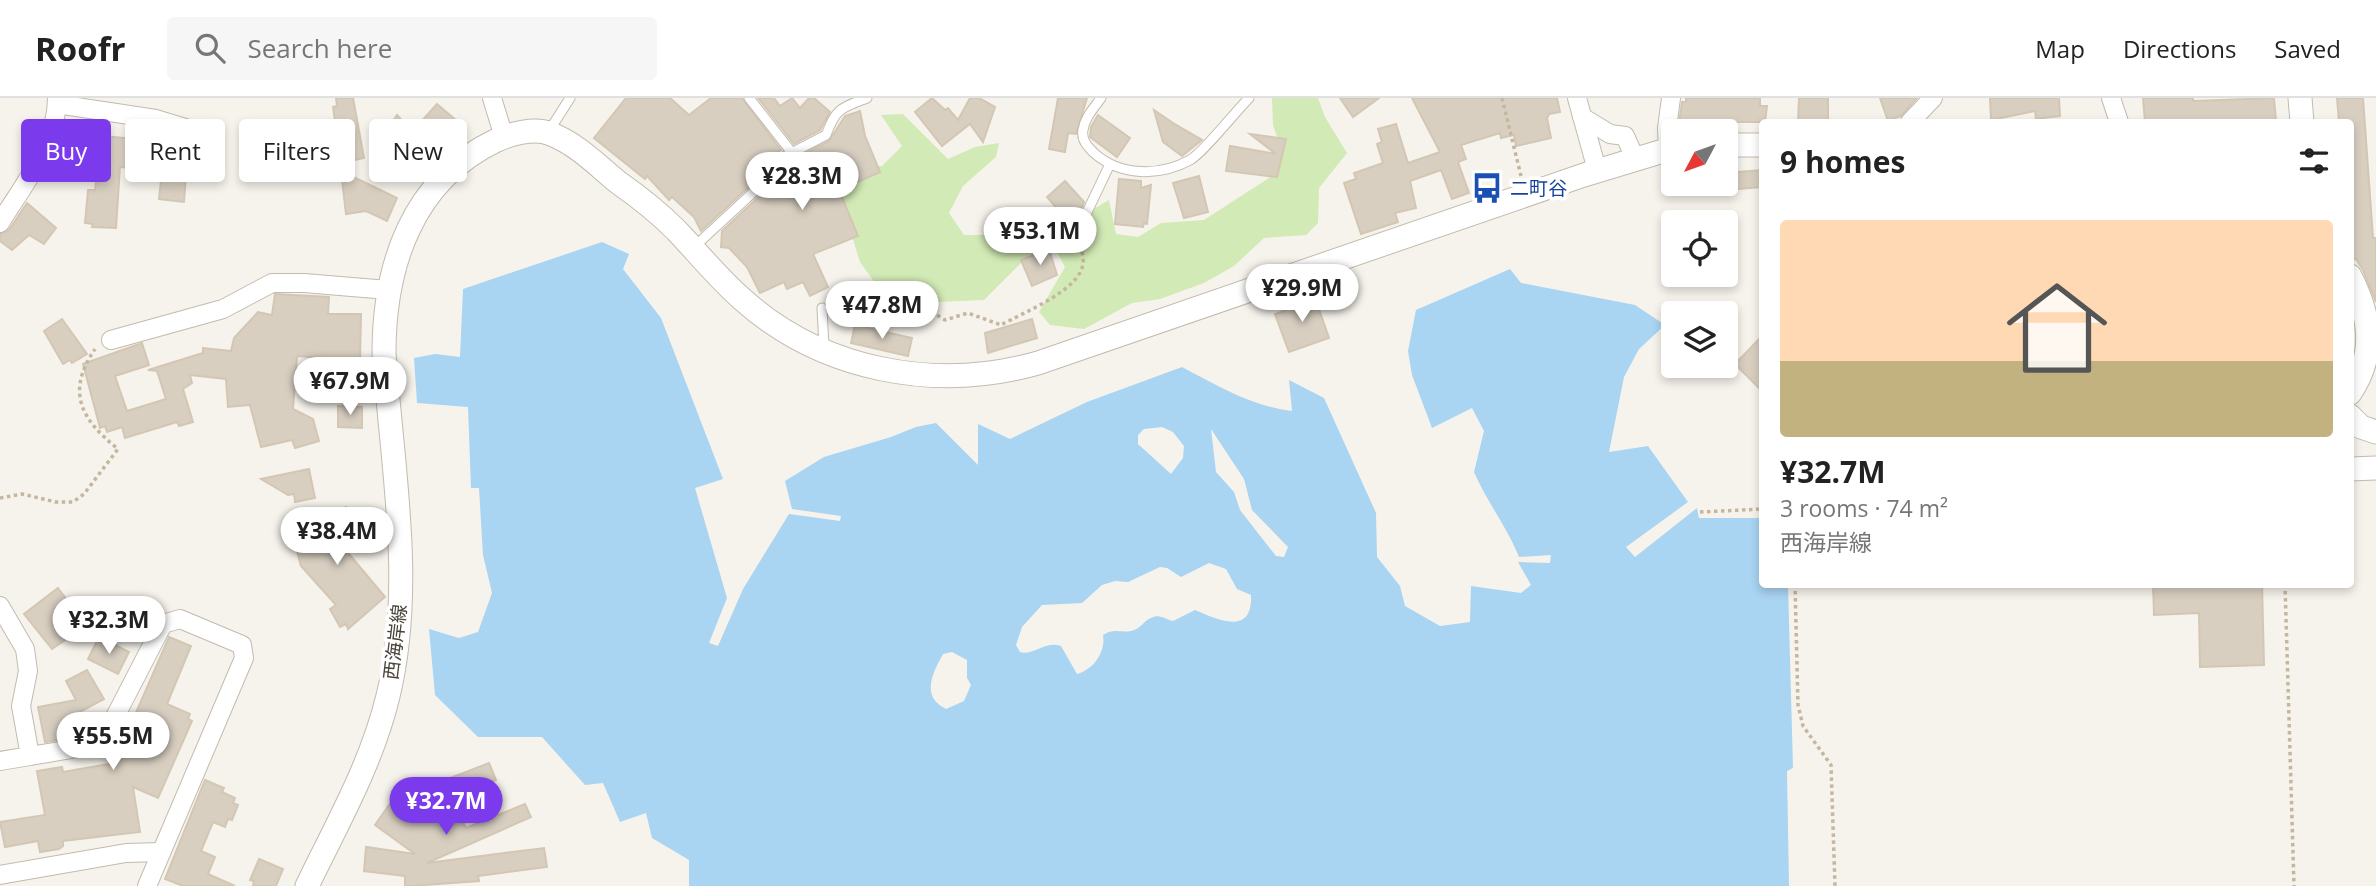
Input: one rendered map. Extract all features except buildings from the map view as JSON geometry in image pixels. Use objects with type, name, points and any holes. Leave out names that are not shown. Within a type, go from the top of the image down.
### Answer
[{"type":"street","points":[[492,98],[504,136],[548,132],[570,144],[635,194],[753,309],[781,329],[824,351],[872,368],[932,376],[969,376],[1010,370],[1597,170],[1661,151]]},
{"type":"street","points":[[1577,98],[1597,170]]},
{"type":"street","points":[[1668,119],[1671,98]]},
{"type":"street","points":[[1912,119],[1933,98]]},
{"type":"street","points":[[2111,98],[2118,119]]},
{"type":"street","points":[[2300,98],[2302,119]]},
{"type":"street","points":[[0,223],[42,155],[57,101],[156,119]]},
{"type":"street","points":[[1582,117],[1610,134],[1625,136],[1634,158]]},
{"type":"street","name":"西海岸線","points":[[306,886],[376,737],[396,658],[401,582],[384,353],[388,290],[402,239],[424,199],[458,163],[504,136]]},
{"type":"street","points":[[1738,145],[1759,145]]},
{"type":"street","points":[[111,340],[223,309],[272,284],[304,283],[388,290]]},
{"type":"street","points":[[2354,285],[2363,304],[2369,346],[2364,366],[2354,385]]},
{"type":"street","points":[[2354,420],[2361,427],[2376,432]]},
{"type":"street","points":[[2354,469],[2376,468]]},
{"type":"street","points":[[0,606],[25,649],[28,671],[21,706],[30,756]]},
{"type":"street","points":[[0,761],[101,744],[163,624],[180,619],[242,645],[244,658],[147,886]]},
{"type":"street","points":[[0,875],[126,853],[161,852]]},
{"type":"lane","points":[[548,132],[570,98]]},
{"type":"lane","points":[[749,98],[793,154]]},
{"type":"lane","points":[[693,248],[761,186],[755,172],[826,135],[840,109],[867,98]]},
{"type":"lane","points":[[1101,98],[1088,116],[1082,133],[1087,146],[1109,166],[1134,171],[1167,169],[1189,161],[1249,98]]},
{"type":"lane","points":[[1079,229],[1109,166]]},
{"type":"lane","points":[[821,307],[824,351]]},
{"type":"path","points":[[1502,98],[1525,195]]},
{"type":"path","points":[[821,307],[927,309],[945,320],[968,313],[1002,325],[1060,293],[1077,277],[1083,263],[1079,229]]},
{"type":"path","points":[[0,498],[22,494],[56,502],[73,502],[84,494],[118,449],[93,429],[81,405],[81,387],[88,359],[97,345],[111,340]]},
{"type":"path","points":[[1700,512],[1759,509]]},
{"type":"path","points":[[1794,588],[1798,705],[1803,726],[1831,765],[1835,886]]},
{"type":"path","points":[[2285,588],[2294,886]]},
{"type":"green space","points":[[1272,98],[1318,98],[1325,117],[1347,153],[1319,188],[1318,223],[1306,235],[1264,238],[1234,266],[1204,283],[1160,299],[1132,303],[1084,329],[1050,325],[1039,312],[1065,267],[1054,247],[1029,255],[984,300],[890,304],[860,262],[844,210],[839,168],[882,166],[902,146],[881,115],[903,114],[948,159],[975,147],[999,143],[996,157],[963,186],[949,213],[964,235],[1049,235],[1109,200],[1116,234],[1138,237],[1161,223],[1204,220],[1275,174],[1281,149],[1273,125]]},
{"type":"water","points":[[602,242],[629,254],[623,269],[661,318],[723,479],[695,488],[727,598],[709,643],[718,646],[743,589],[789,514],[840,521],[841,516],[792,509],[785,481],[824,457],[936,423],[978,465],[978,424],[1010,439],[1087,402],[1182,367],[1263,405],[1292,411],[1289,380],[1324,398],[1376,513],[1377,557],[1400,586],[1405,606],[1440,626],[1470,622],[1471,586],[1521,593],[1531,585],[1518,562],[1550,563],[1551,555],[1519,557],[1485,494],[1474,472],[1484,431],[1472,408],[1432,428],[1412,375],[1408,351],[1416,310],[1510,269],[1521,283],[1635,305],[1661,322],[1661,329],[1639,349],[1624,377],[1609,452],[1648,446],[1688,502],[1626,547],[1635,557],[1697,508],[1699,518],[1759,518],[1759,588],[1788,588],[1793,768],[1787,771],[1789,886],[689,886],[689,860],[652,838],[646,813],[620,822],[603,783],[585,785],[542,737],[478,737],[435,695],[429,629],[459,638],[478,632],[492,593],[483,555],[479,488],[471,488],[468,407],[417,403],[414,358],[435,354],[460,357],[463,289]],"holes":[[[1162,427],[1173,432],[1184,446],[1183,458],[1171,474],[1138,444],[1138,435],[1144,429]],[[1211,429],[1244,479],[1252,510],[1288,547],[1284,557],[1276,556],[1240,510],[1234,492],[1216,472]],[[1209,563],[1226,569],[1237,589],[1251,595],[1250,608],[1240,621],[1222,620],[1195,610],[1173,621],[1160,616],[1154,617],[1134,630],[1103,635],[1102,648],[1097,659],[1088,669],[1077,674],[1061,646],[1050,645],[1025,653],[1020,652],[1016,645],[1022,627],[1042,605],[1082,603],[1102,585],[1115,581],[1128,582],[1160,567],[1167,568],[1181,577]],[[952,652],[967,660],[967,678],[971,685],[964,701],[946,709],[938,704],[931,691],[936,668],[943,654]]]},
{"type":"place","name":"二町谷","points":[[1487,188]]}]
